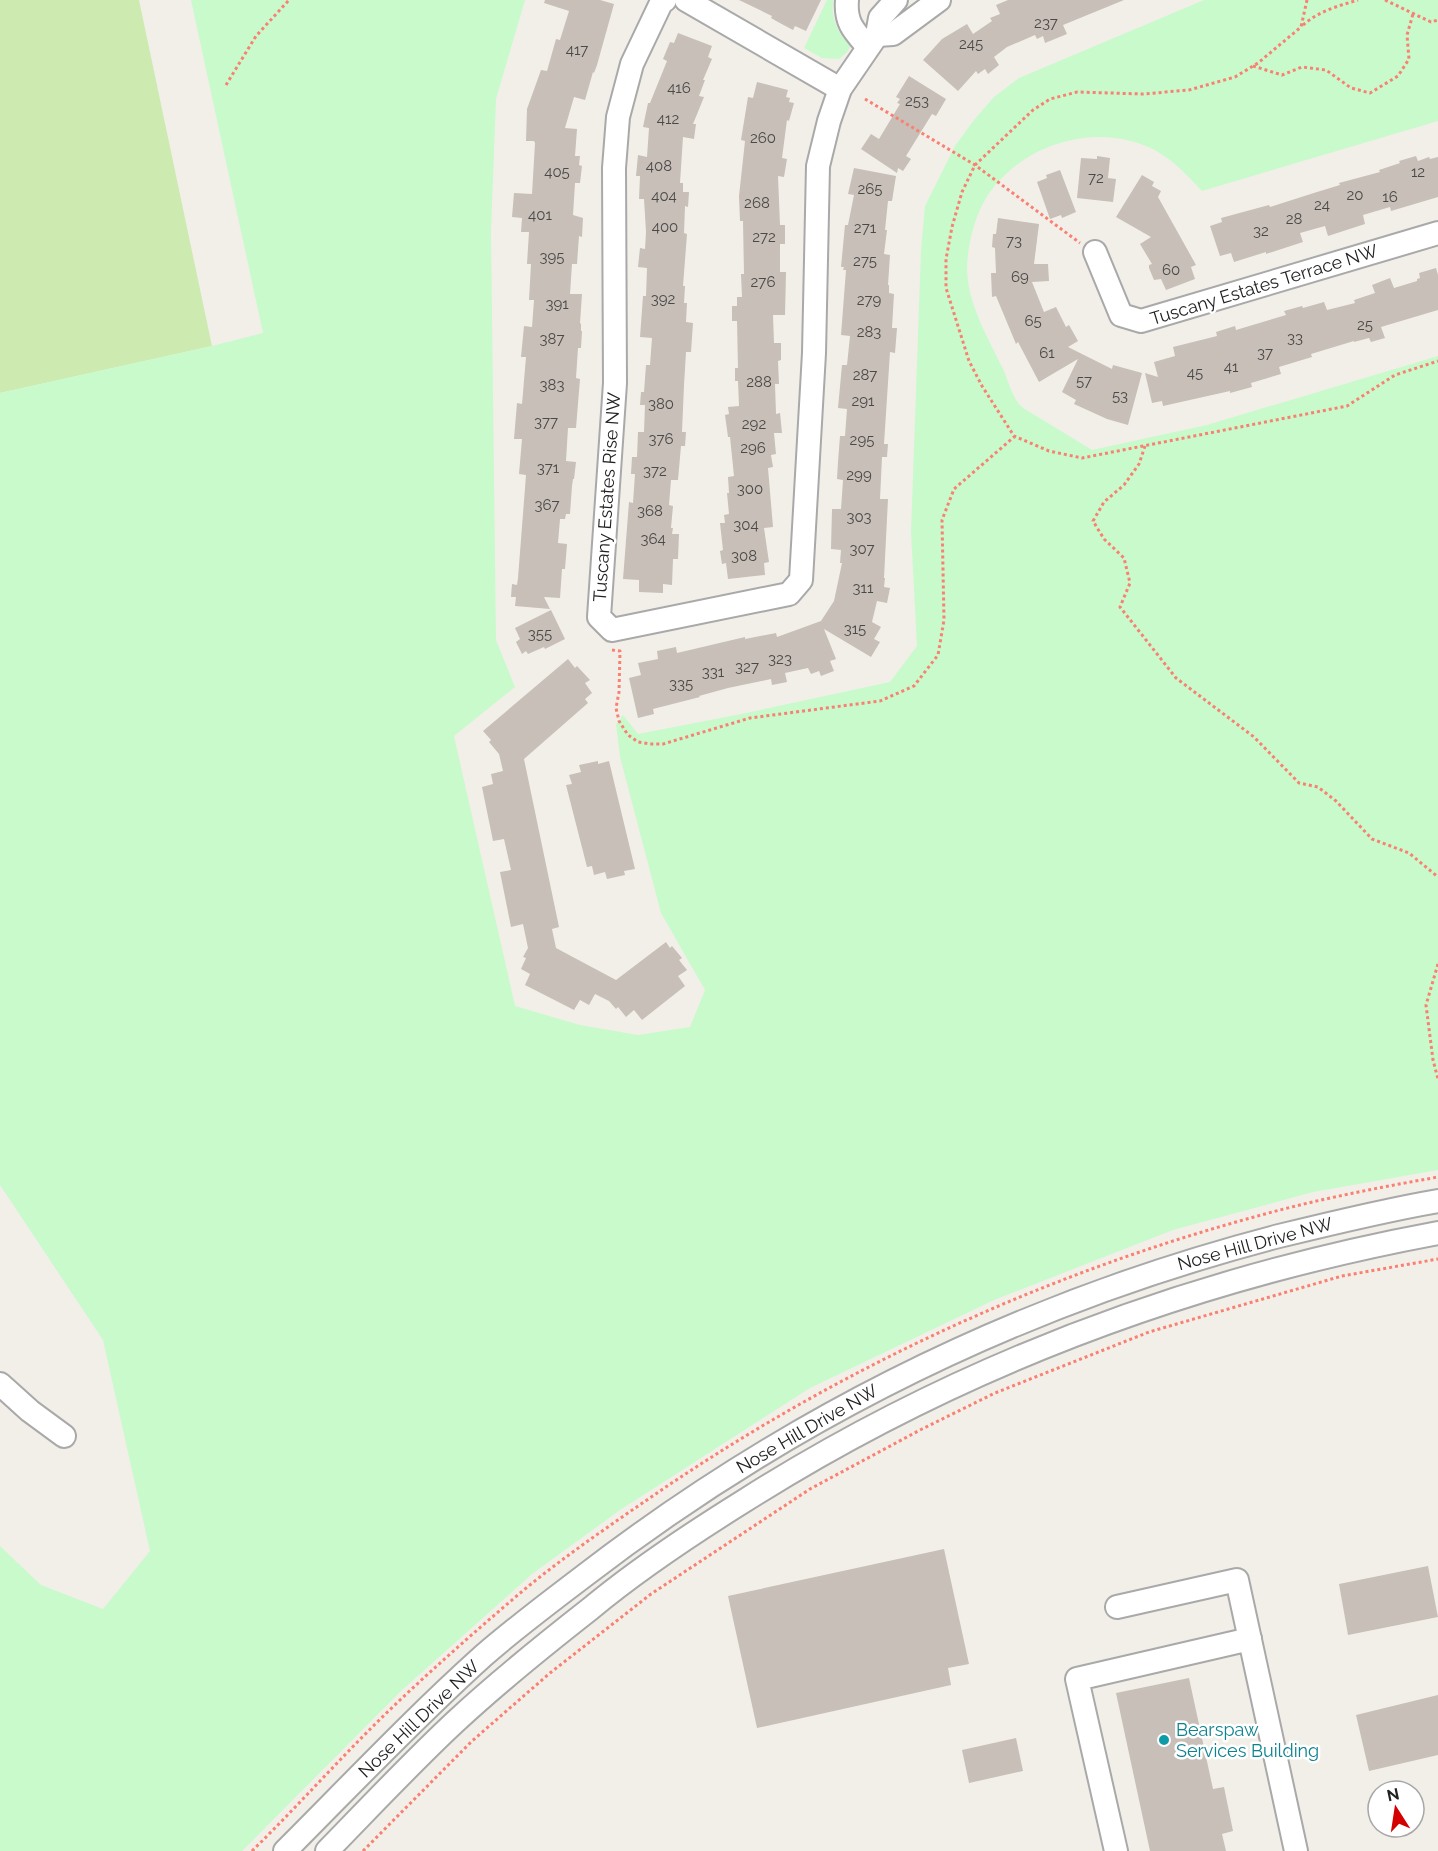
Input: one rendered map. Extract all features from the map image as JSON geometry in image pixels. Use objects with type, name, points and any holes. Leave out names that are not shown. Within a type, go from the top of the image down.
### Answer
[{"type":"street","name":"Tuscany Estates Rise NW","points":[[665,0],[632,64],[617,128],[614,168],[615,383],[599,617],[612,630],[789,594],[801,580],[814,353],[818,166],[840,89],[873,41],[880,18],[896,0]]},
{"type":"street","points":[[686,0],[840,89]]},
{"type":"street","points":[[847,0],[846,9],[850,27],[873,41],[893,34],[939,0]]},
{"type":"street","name":"Tuscany Estates Terrace NW","points":[[1095,252],[1121,315],[1141,321],[1438,233]]},
{"type":"street","name":"Nose Hill Drive NW","points":[[285,1851],[431,1704],[532,1616],[658,1520],[722,1477],[795,1433],[927,1363],[1007,1327],[1089,1295],[1163,1269],[1252,1243],[1326,1224],[1438,1201]]},
{"type":"street","name":"Nose Hill Drive NW","points":[[327,1851],[457,1721],[583,1614],[696,1532],[789,1473],[875,1425],[957,1384],[1121,1316],[1281,1267],[1370,1245],[1438,1233]]},
{"type":"street","points":[[0,1384],[30,1411],[64,1436]]},
{"type":"street","points":[[1118,1607],[1237,1580],[1296,1851]]},
{"type":"street","points":[[1116,1851],[1077,1679],[1250,1639]]},
{"type":"path","points":[[226,85],[256,36],[289,0]]},
{"type":"path","points":[[1301,27],[1307,0]]},
{"type":"path","points":[[1358,0],[1333,7],[1312,17],[1253,66],[1235,77],[1189,90],[1143,93],[1077,92],[1050,99],[1034,110],[975,165],[962,192],[952,227],[946,259],[946,288],[969,361],[1014,436],[1049,451],[1082,458],[1347,406],[1395,375],[1438,361]]},
{"type":"path","points":[[1385,0],[1431,21],[1438,20]]},
{"type":"path","points":[[1253,66],[1282,75],[1302,67],[1326,70],[1351,88],[1370,93],[1398,76],[1409,59],[1407,35],[1413,14]]},
{"type":"path","points":[[865,99],[975,165],[1071,237],[1095,252]]},
{"type":"path","points":[[610,650],[620,651],[619,692],[616,708],[619,721],[633,739],[650,744],[663,744],[750,718],[880,701],[914,686],[938,655],[944,620],[942,520],[954,489],[1014,436]]},
{"type":"path","points":[[1145,446],[1139,464],[1124,485],[1104,502],[1093,521],[1104,539],[1124,558],[1130,583],[1120,607],[1176,678],[1254,737],[1299,783],[1318,787],[1336,801],[1372,839],[1409,853],[1438,877]]},
{"type":"path","points":[[1438,964],[1426,1005],[1433,1060],[1438,1079]]},
{"type":"path","points":[[363,1851],[472,1741],[550,1673],[651,1594],[810,1489],[995,1393],[1149,1332],[1342,1276],[1438,1259]]},
{"type":"green space","points":[[0,0],[139,0],[212,346],[0,393]]},
{"type":"green space","points":[[191,0],[525,0],[496,99],[491,231],[496,640],[515,687],[454,736],[515,1006],[580,1025],[638,1035],[690,1027],[705,990],[661,913],[620,757],[616,724],[623,715],[638,734],[890,682],[917,646],[911,532],[921,250],[925,206],[955,146],[974,120],[994,97],[1019,78],[1204,0],[1438,0],[1438,121],[1202,191],[1170,160],[1136,142],[1112,138],[1089,138],[1065,142],[1022,161],[1003,177],[988,195],[972,232],[967,270],[977,315],[1019,404],[1092,450],[1207,425],[1438,356],[1438,1170],[1313,1192],[1173,1230],[994,1300],[810,1388],[620,1510],[532,1574],[402,1690],[242,1851],[0,1851],[0,1546],[41,1585],[103,1609],[150,1551],[103,1340],[0,1185],[0,393],[263,333]]},
{"type":"green space","points":[[827,0],[833,0],[836,25],[851,46],[839,59],[822,58],[804,48]]},
{"type":"building","points":[[545,0],[600,0],[614,4],[585,100],[574,97],[565,128],[577,129],[575,156],[580,156],[579,165],[582,166],[580,183],[575,183],[573,215],[583,218],[582,237],[579,236],[577,264],[572,264],[570,294],[582,294],[580,323],[582,331],[581,348],[578,348],[576,378],[580,379],[576,428],[568,428],[566,461],[576,462],[570,514],[566,514],[565,519],[560,519],[558,543],[567,544],[565,569],[562,569],[560,598],[544,597],[550,609],[515,606],[516,597],[511,597],[512,584],[517,585],[518,578],[526,475],[519,474],[522,439],[514,439],[517,403],[522,404],[526,357],[521,357],[524,326],[532,327],[534,300],[529,300],[531,264],[527,264],[529,232],[521,232],[522,218],[512,217],[514,193],[532,194],[535,143],[526,141],[527,109],[541,70],[547,71],[556,39],[560,40],[569,11],[544,3]]},
{"type":"building","points":[[739,0],[821,0],[806,31],[795,26],[793,30],[771,18],[772,16]]},
{"type":"building","points":[[1008,0],[1124,0],[1063,25],[1067,34],[1045,43],[1043,36],[1037,39],[1035,35],[1007,47],[994,57],[999,65],[988,74],[985,69],[978,74],[976,71],[958,91],[923,60],[942,39],[967,24],[973,34],[992,21],[990,18],[1000,14],[996,5]]},
{"type":"building","points":[[678,33],[712,46],[708,57],[712,59],[699,96],[704,97],[693,124],[696,124],[694,139],[683,137],[680,183],[683,183],[683,192],[689,192],[688,207],[685,206],[684,233],[687,234],[683,286],[685,286],[684,303],[687,303],[686,322],[693,323],[691,352],[686,352],[682,432],[686,432],[685,446],[681,446],[678,480],[671,480],[669,505],[673,506],[672,534],[679,534],[678,559],[673,559],[672,585],[663,584],[663,593],[639,592],[639,580],[623,579],[629,502],[633,503],[635,474],[631,474],[632,457],[637,457],[638,432],[644,432],[645,405],[640,405],[641,392],[644,392],[646,365],[650,365],[652,338],[640,337],[643,296],[646,296],[647,268],[638,267],[640,248],[645,249],[646,232],[644,199],[639,199],[640,176],[636,176],[638,155],[647,157],[649,128],[643,127],[648,103],[650,103],[667,61],[663,59],[670,42],[674,43]]},
{"type":"building","points":[[909,76],[946,99],[936,116],[932,114],[906,156],[911,159],[903,171],[898,168],[897,173],[861,149],[871,134],[879,139],[900,104],[897,103],[900,99],[896,97]]},
{"type":"building","points":[[757,82],[788,90],[786,97],[790,98],[789,102],[794,103],[789,121],[787,120],[782,158],[787,159],[784,177],[778,176],[780,225],[785,225],[785,244],[780,244],[780,272],[786,272],[785,315],[773,315],[774,343],[781,343],[781,360],[778,361],[779,384],[775,384],[776,414],[780,413],[782,433],[774,433],[776,454],[771,455],[773,467],[768,468],[773,527],[764,528],[769,562],[764,563],[765,575],[728,579],[726,563],[722,564],[720,551],[723,550],[720,523],[725,523],[724,515],[729,514],[728,477],[734,476],[725,415],[729,414],[728,407],[739,406],[738,381],[735,381],[735,368],[738,368],[737,321],[732,321],[732,306],[737,306],[737,297],[742,297],[741,274],[744,274],[743,221],[740,221],[739,196],[745,141],[741,140],[748,97],[753,98]]},
{"type":"building","points":[[1097,156],[1110,158],[1108,178],[1116,179],[1113,202],[1077,198],[1081,158],[1097,159]]},
{"type":"building","points":[[1416,156],[1418,161],[1438,157],[1438,197],[1391,211],[1390,207],[1363,215],[1365,224],[1328,236],[1325,226],[1300,233],[1303,242],[1266,254],[1266,252],[1234,262],[1231,253],[1220,256],[1210,226],[1222,222],[1221,218],[1269,205],[1270,207],[1340,185],[1339,183],[1380,172],[1379,170],[1400,163],[1399,161]]},
{"type":"building","points":[[854,168],[896,176],[892,201],[888,201],[884,254],[890,255],[888,285],[889,293],[894,294],[892,328],[897,328],[895,353],[890,352],[884,444],[888,444],[887,457],[882,457],[880,499],[888,499],[884,587],[890,588],[887,603],[877,601],[872,622],[881,627],[874,639],[880,642],[871,657],[824,629],[836,659],[830,661],[834,671],[821,676],[819,671],[811,674],[808,668],[785,673],[787,682],[772,685],[771,679],[728,688],[653,709],[654,714],[638,718],[629,678],[641,675],[638,663],[658,659],[657,651],[676,647],[677,653],[745,637],[745,639],[776,633],[777,637],[821,621],[834,601],[842,563],[840,563],[841,550],[831,549],[832,509],[841,509],[843,480],[837,479],[838,462],[840,436],[845,436],[847,409],[838,408],[842,365],[847,365],[850,336],[841,335],[846,270],[841,267],[845,225],[848,225],[854,195],[848,194]]},
{"type":"building","points":[[1060,170],[1076,212],[1062,218],[1061,215],[1050,219],[1037,182],[1047,178],[1046,175]]},
{"type":"building","points":[[1142,175],[1154,182],[1152,186],[1161,191],[1158,197],[1196,265],[1191,267],[1195,279],[1166,290],[1161,279],[1154,280],[1149,268],[1152,264],[1140,244],[1151,237],[1116,217]]},
{"type":"building","points":[[998,218],[1039,224],[1034,264],[1048,264],[1049,281],[1032,282],[1044,312],[1056,307],[1066,327],[1069,325],[1078,341],[1068,347],[1112,369],[1113,365],[1142,373],[1128,425],[1107,419],[1074,404],[1076,400],[1062,392],[1078,359],[1039,382],[1018,342],[1016,344],[996,296],[992,297],[991,273],[996,273],[995,248],[992,247]]},
{"type":"building","points":[[1436,268],[1438,310],[1381,327],[1385,338],[1371,342],[1369,338],[1354,341],[1311,354],[1312,357],[1279,367],[1281,374],[1251,383],[1252,387],[1163,406],[1162,401],[1152,403],[1145,373],[1158,377],[1154,362],[1175,356],[1173,347],[1217,336],[1216,332],[1235,326],[1236,330],[1286,315],[1284,311],[1302,306],[1303,308],[1324,302],[1327,310],[1355,303],[1354,300],[1375,293],[1372,285],[1390,278],[1394,288],[1417,281],[1420,278],[1419,273]]},
{"type":"building","points":[[551,610],[565,639],[545,649],[544,647],[528,654],[526,651],[522,654],[516,642],[520,639],[515,628]]},
{"type":"building","points":[[568,659],[590,680],[585,683],[592,693],[585,699],[588,703],[524,759],[559,927],[552,929],[556,948],[616,980],[666,942],[670,948],[672,946],[682,958],[679,960],[687,970],[678,976],[685,986],[642,1020],[634,1010],[626,1017],[618,1007],[616,1009],[609,1001],[595,994],[589,1005],[580,1000],[574,1010],[525,985],[530,974],[521,969],[526,958],[523,957],[528,948],[523,924],[511,927],[500,872],[511,870],[504,839],[493,841],[482,787],[493,784],[491,774],[503,771],[499,754],[483,731]]},
{"type":"building","points":[[598,761],[598,764],[609,761],[635,869],[624,871],[625,875],[607,879],[605,872],[594,875],[592,866],[587,867],[566,785],[572,784],[569,775],[581,772],[579,765]]},
{"type":"building","points":[[944,1549],[969,1664],[948,1668],[951,1685],[757,1728],[728,1596]]},
{"type":"building","points":[[1428,1566],[1438,1617],[1348,1635],[1339,1584]]},
{"type":"building","name":"Bearspaw Services Building","points":[[1189,1678],[1213,1789],[1224,1787],[1233,1831],[1222,1834],[1226,1851],[1150,1851],[1116,1693]]},
{"type":"building","points":[[1438,1695],[1438,1755],[1369,1771],[1356,1715]]},
{"type":"building","points":[[1016,1738],[1023,1771],[969,1783],[962,1750]]},
{"type":"place","name":"Bearspaw Services Building","points":[[1164,1740]]}]
